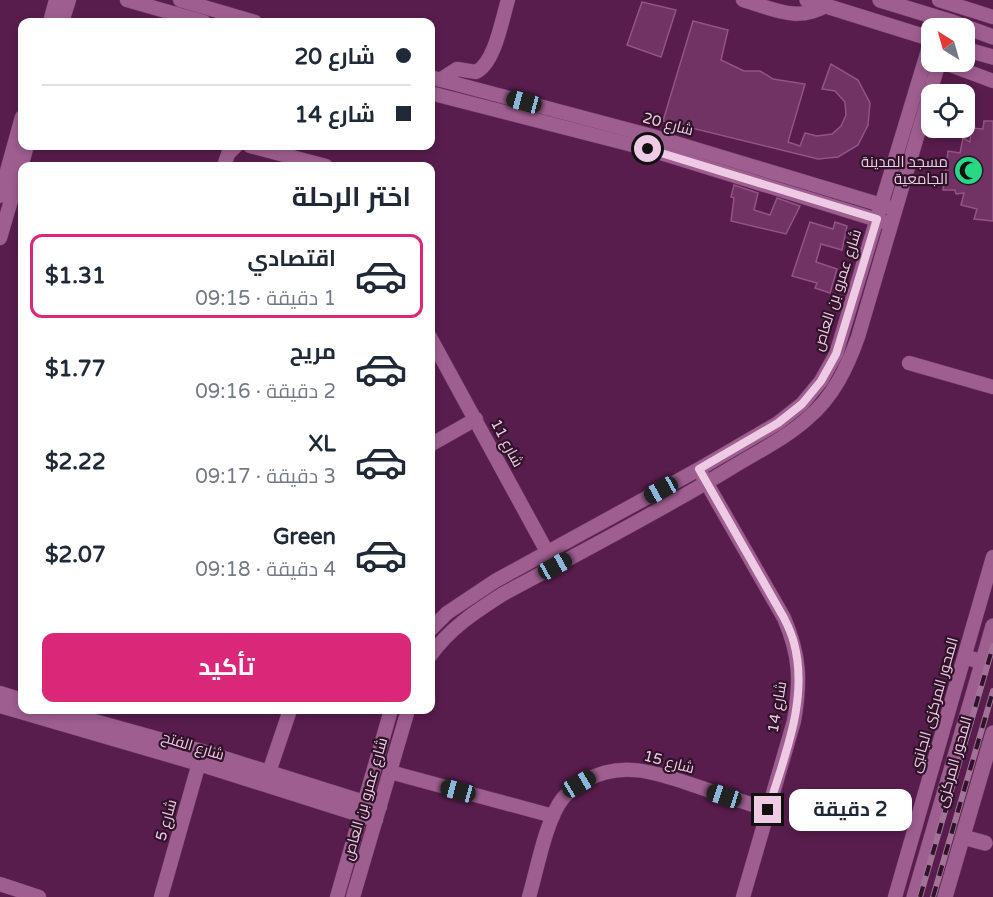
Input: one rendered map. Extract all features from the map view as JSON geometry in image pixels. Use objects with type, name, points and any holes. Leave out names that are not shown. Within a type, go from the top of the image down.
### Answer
[{"type":"main road","points":[[807,0],[921,35]]},
{"type":"main road","points":[[880,0],[928,18]]},
{"type":"main road","points":[[975,32],[993,36]]},
{"type":"main road","points":[[975,52],[993,57]]},
{"type":"main road","name":"المحور المركزى","points":[[914,897],[993,627]]},
{"type":"main road","points":[[965,657],[983,662]]},
{"type":"main road","name":"المحور المركزى","points":[[945,897],[993,733]]},
{"type":"main road","points":[[963,837],[985,843]]},
{"type":"street","points":[[51,18],[56,0]]},
{"type":"street","points":[[63,18],[69,0]]},
{"type":"street","points":[[127,0],[190,18]]},
{"type":"street","points":[[180,0],[241,18]]},
{"type":"street","points":[[435,79],[457,69],[476,72],[483,68],[493,49],[508,0]]},
{"type":"street","points":[[743,0],[802,15],[815,12],[827,5]]},
{"type":"street","points":[[939,0],[993,17]]},
{"type":"street","name":"شارع عمرو بن العاص","points":[[435,625],[469,597],[699,469],[778,423],[802,404],[821,381],[836,354],[924,72]]},
{"type":"street","points":[[435,649],[457,625],[503,594],[707,483],[786,435],[808,418],[830,395],[849,363],[938,72]]},
{"type":"street","points":[[968,72],[993,81]]},
{"type":"street","name":"شارع 20","points":[[435,79],[663,140],[896,209]]},
{"type":"street","name":"شارع 20","points":[[435,94],[648,149],[891,224]]},
{"type":"street","points":[[0,238],[14,183],[18,150]]},
{"type":"street","points":[[265,150],[311,162]]},
{"type":"street","points":[[0,196],[14,183]]},
{"type":"street","name":"شارع 11","points":[[435,346],[555,566]]},
{"type":"street","points":[[909,363],[993,387]]},
{"type":"street","points":[[435,442],[476,419]]},
{"type":"street","name":"شارع 14","points":[[699,469],[784,618],[794,642],[799,668],[799,695],[794,721],[743,897]]},
{"type":"street","name":"المحور المركزى الجانبى","points":[[895,897],[993,557]]},
{"type":"street","points":[[0,693],[18,699]]},
{"type":"street","name":"شارع الفتح","points":[[0,706],[18,711]]},
{"type":"street","name":"شارع الفتح","points":[[31,714],[201,758]]},
{"type":"street","name":"شارع الفتح","points":[[68,714],[378,813]]},
{"type":"street","points":[[267,779],[289,714]]},
{"type":"street","name":"شارع عمرو بن العاص","points":[[337,897],[390,714]]},
{"type":"street","name":"شارع عمرو بن العاص","points":[[353,897],[407,714]]},
{"type":"street","name":"شارع 5","points":[[161,897],[201,758]]},
{"type":"street","name":"شارع 15","points":[[529,897],[553,816],[564,798],[579,784],[597,774],[616,769],[636,769],[659,774],[768,810]]},
{"type":"street","points":[[390,772],[553,816]]},
{"type":"street","points":[[0,884],[39,897]]},
{"type":"building","points":[[642,2],[676,10],[661,57],[627,45]]},
{"type":"building","points":[[693,21],[728,30],[721,60],[744,71],[760,71],[773,79],[805,84],[788,142],[800,146],[805,133],[817,136],[832,134],[841,126],[846,115],[845,102],[835,91],[822,89],[831,64],[858,80],[870,103],[868,125],[858,145],[838,157],[818,159],[663,121]]},
{"type":"building","name":"مسجد المدينة الجامعية","points":[[984,121],[993,121],[993,221],[974,219],[977,209],[961,205],[964,193],[956,194],[955,190],[943,190],[948,151],[960,153],[963,138],[970,142],[970,138],[975,138],[975,128],[983,129]]},
{"type":"building","points":[[734,185],[758,193],[754,210],[770,215],[777,198],[800,206],[786,234],[731,221],[734,198],[731,197]]},
{"type":"building","points":[[810,222],[833,229],[835,222],[847,226],[842,250],[821,244],[816,262],[837,269],[830,293],[815,288],[817,283],[792,276]]},
{"type":"railway","points":[[920,897],[993,646]]},
{"type":"railway","points":[[933,897],[993,691]]},
{"type":"place","name":"مسجد المدينة الجامعية","points":[[969,171]]},
{"type":"route","points":[[648,149],[877,219],[836,354],[821,381],[802,404],[778,423],[699,469],[784,618],[794,642],[799,668],[799,695],[794,721],[768,810]]}]
